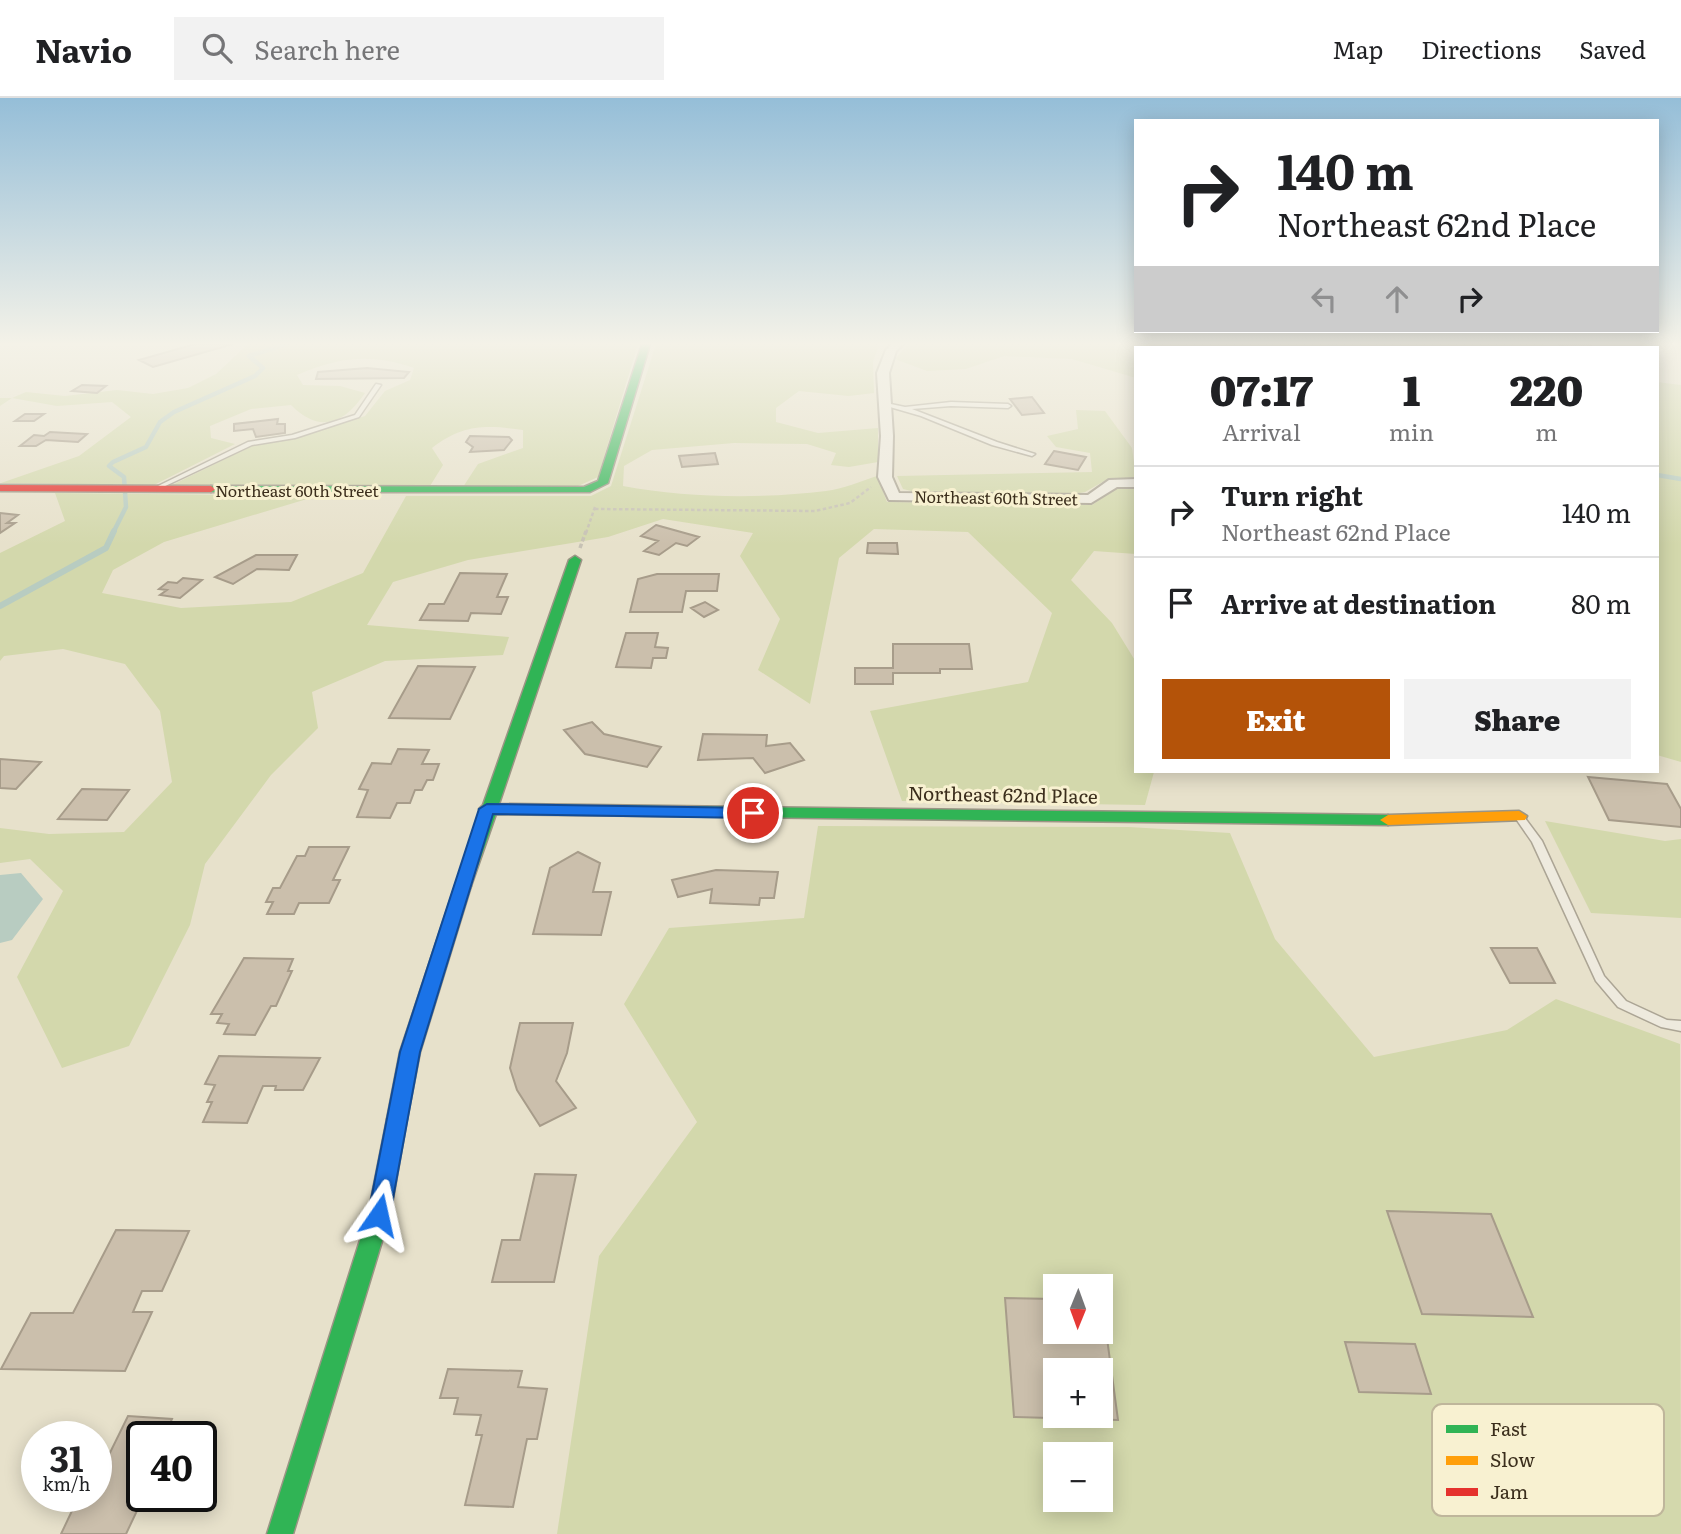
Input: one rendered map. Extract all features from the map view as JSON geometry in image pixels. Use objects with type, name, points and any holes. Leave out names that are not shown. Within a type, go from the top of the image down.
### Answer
[{"type":"street","points":[[593,489],[603,483],[625,411]]},
{"type":"street","points":[[885,477],[886,411]]},
{"type":"street","name":"Northeast 60th Street","points":[[885,477],[894,497],[1091,499],[1114,483],[1134,483]]},
{"type":"street","name":"Northeast 60th Street","points":[[0,488],[577,492],[593,489]]},
{"type":"street","points":[[280,1534],[379,1215],[410,1052],[487,809],[575,560]]},
{"type":"street","name":"Northeast 62nd Place","points":[[487,809],[1364,821],[1519,816]]},
{"type":"lane","points":[[146,490],[250,443],[293,437],[357,416],[360,411]]},
{"type":"lane","points":[[911,411],[993,444],[1032,454]]},
{"type":"lane","points":[[1519,816],[1536,841],[1600,978],[1622,1004],[1665,1024],[1681,1026]]},
{"type":"path","points":[[595,509],[815,511],[850,503],[885,477]]},
{"type":"path","points":[[575,560],[595,509],[593,489]]},
{"type":"green space","points":[[123,411],[246,411],[210,426],[211,438],[235,444],[154,485],[1,483],[79,456],[131,417]]},
{"type":"green space","points":[[298,411],[350,411],[331,422],[312,420]]},
{"type":"green space","points":[[369,411],[618,411],[598,477],[578,486],[463,487],[478,464],[523,448],[523,430],[486,427],[454,434],[432,448],[443,465],[430,486],[170,486],[254,445],[294,439],[365,416]]},
{"type":"green space","points":[[635,411],[776,411],[776,422],[818,433],[878,428],[878,462],[849,467],[831,465],[836,453],[807,444],[734,443],[652,450],[624,466],[623,486],[698,495],[776,495],[832,490],[877,476],[887,502],[1092,505],[1119,487],[1134,486],[1134,554],[1094,551],[1071,580],[1112,623],[1134,659],[1134,773],[1154,773],[1145,805],[902,801],[870,711],[1028,682],[1052,613],[968,532],[874,529],[839,558],[810,704],[758,670],[780,619],[740,556],[753,533],[663,519],[608,537],[468,560],[393,582],[367,625],[509,637],[503,655],[385,661],[312,692],[318,728],[271,775],[205,864],[190,925],[129,1046],[62,1068],[17,977],[63,891],[30,859],[0,863],[0,828],[49,834],[124,832],[172,782],[160,711],[125,664],[63,649],[4,656],[0,661],[0,553],[65,521],[55,493],[317,496],[164,542],[113,570],[102,593],[181,608],[291,602],[363,573],[406,496],[591,496],[611,486]]},
{"type":"green space","points":[[1076,411],[1105,411],[1132,448],[1134,477],[1106,480],[1085,492],[1074,494],[924,494],[903,489],[897,476],[1092,472],[1090,453],[1056,447],[1047,436],[1078,429]]},
{"type":"green space","points":[[1659,411],[1681,411],[1681,762],[1659,756]]},
{"type":"green space","points":[[1545,821],[1665,841],[1681,839],[1681,918],[1591,913]]},
{"type":"green space","points":[[818,826],[1129,827],[1230,833],[1275,939],[1374,1057],[1507,1030],[1556,999],[1680,1044],[1681,1534],[557,1534],[599,1256],[697,1122],[624,1004],[669,928],[804,918]]},
{"type":"shaded area","points":[[21,873],[43,899],[12,940],[0,943],[0,875]]},
{"type":"building","points":[[1019,411],[1044,413],[1022,415]]},
{"type":"building","points":[[25,414],[44,414],[34,421],[15,421]]},
{"type":"building","points":[[278,419],[277,424],[285,424],[285,433],[256,437],[253,429],[234,431],[234,424]]},
{"type":"building","points":[[50,432],[87,434],[78,442],[46,440],[36,446],[20,446],[34,435],[44,436]]},
{"type":"building","points":[[470,436],[509,437],[512,440],[504,450],[470,452],[473,447],[466,442]]},
{"type":"building","points":[[1054,451],[1086,457],[1078,470],[1045,464]]},
{"type":"building","points":[[715,453],[718,464],[682,467],[679,456]]},
{"type":"building","points":[[0,513],[18,515],[7,523],[15,523],[0,533]]},
{"type":"building","points":[[656,525],[699,537],[687,546],[676,543],[659,555],[644,551],[658,541],[641,536]]},
{"type":"building","points":[[868,543],[897,543],[898,554],[867,553]]},
{"type":"building","points":[[256,555],[297,555],[289,570],[257,569],[233,584],[215,577]]},
{"type":"building","points":[[460,573],[507,574],[497,597],[508,597],[501,614],[471,613],[468,621],[420,620],[429,604],[444,604]]},
{"type":"building","points":[[657,574],[719,574],[717,591],[686,591],[682,612],[630,612],[638,579]]},
{"type":"building","points":[[183,578],[202,580],[180,598],[160,595],[167,590],[159,589],[168,582],[177,583]]},
{"type":"building","points":[[705,602],[718,610],[704,617],[691,608]]},
{"type":"building","points":[[626,633],[658,633],[655,647],[668,648],[666,658],[653,658],[651,668],[616,667]]},
{"type":"building","points":[[893,644],[969,644],[972,669],[940,669],[940,673],[893,673],[893,684],[855,684],[855,668],[893,668]]},
{"type":"building","points":[[418,666],[475,667],[450,719],[389,718]]},
{"type":"building","points":[[592,722],[604,734],[661,747],[647,767],[585,754],[564,730]]},
{"type":"building","points":[[703,734],[767,735],[766,746],[790,743],[804,760],[765,773],[753,758],[698,760]]},
{"type":"building","points":[[398,749],[429,750],[422,764],[439,764],[433,780],[427,780],[422,790],[415,790],[410,803],[397,803],[390,818],[357,817],[368,790],[359,789],[372,763],[391,764]]},
{"type":"building","points":[[0,759],[41,762],[16,789],[0,788]]},
{"type":"building","points":[[1588,777],[1667,784],[1681,809],[1681,827],[1609,820]]},
{"type":"building","points":[[82,789],[129,790],[107,820],[58,819]]},
{"type":"building","points":[[309,847],[349,847],[333,880],[340,880],[329,903],[299,903],[294,914],[267,914],[273,902],[266,902],[273,888],[280,888],[297,856],[305,856]]},
{"type":"building","points":[[578,852],[600,863],[593,892],[611,892],[601,935],[533,934],[550,868]]},
{"type":"building","points":[[716,870],[778,872],[774,898],[760,898],[759,905],[710,903],[712,889],[678,897],[672,880]]},
{"type":"building","points":[[1491,948],[1537,948],[1555,983],[1510,983]]},
{"type":"building","points":[[244,958],[293,959],[288,971],[292,971],[276,1006],[271,1006],[255,1035],[224,1034],[229,1024],[217,1023],[222,1014],[211,1014]]},
{"type":"building","points":[[520,1023],[573,1023],[567,1053],[556,1081],[576,1108],[540,1126],[517,1090],[510,1068]]},
{"type":"building","points":[[219,1056],[320,1058],[303,1090],[275,1090],[276,1086],[263,1086],[247,1123],[203,1122],[212,1102],[207,1102],[215,1085],[205,1084]]},
{"type":"building","points":[[535,1174],[576,1175],[554,1282],[492,1282],[502,1240],[520,1240]]},
{"type":"building","points":[[1387,1211],[1491,1214],[1533,1317],[1422,1314]]},
{"type":"building","points":[[116,1230],[189,1231],[162,1291],[142,1291],[133,1312],[152,1312],[125,1371],[1,1369],[31,1313],[73,1313]]},
{"type":"building","points":[[1005,1298],[1043,1299],[1043,1344],[1108,1344],[1110,1358],[1043,1358],[1043,1418],[1014,1417]]},
{"type":"building","points":[[1345,1342],[1415,1344],[1431,1394],[1359,1392]]},
{"type":"building","points":[[448,1369],[522,1371],[518,1387],[547,1389],[537,1439],[527,1439],[513,1507],[465,1505],[482,1435],[476,1435],[481,1415],[454,1414],[458,1398],[440,1398]]},
{"type":"building","points":[[1113,1383],[1118,1420],[1113,1420]]},
{"type":"building","points":[[128,1416],[172,1419],[126,1421],[126,1512],[136,1512],[126,1534],[61,1534],[71,1512],[112,1512],[112,1449]]},
{"type":"waterway","points":[[114,531],[126,507],[124,477],[109,466],[146,447],[160,422],[176,411]]},
{"type":"waterway","points":[[1659,475],[1681,479]]},
{"type":"waterway","points":[[0,606],[106,548],[114,531]]},
{"type":"traffic: fast","points":[[211,489],[586,490],[603,483],[625,411]]},
{"type":"traffic: fast","points":[[463,886],[575,560]]},
{"type":"traffic: fast","points":[[487,809],[1388,820]]},
{"type":"traffic: fast","points":[[280,1534],[379,1215],[397,1119]]},
{"type":"traffic: slow","points":[[1388,820],[1519,816]]},
{"type":"traffic: slow","points":[[397,1119],[410,1052],[463,886]]},
{"type":"traffic: jam","points":[[0,488],[211,489]]},
{"type":"route","points":[[379,1215],[410,1052],[487,809],[753,813]]}]
